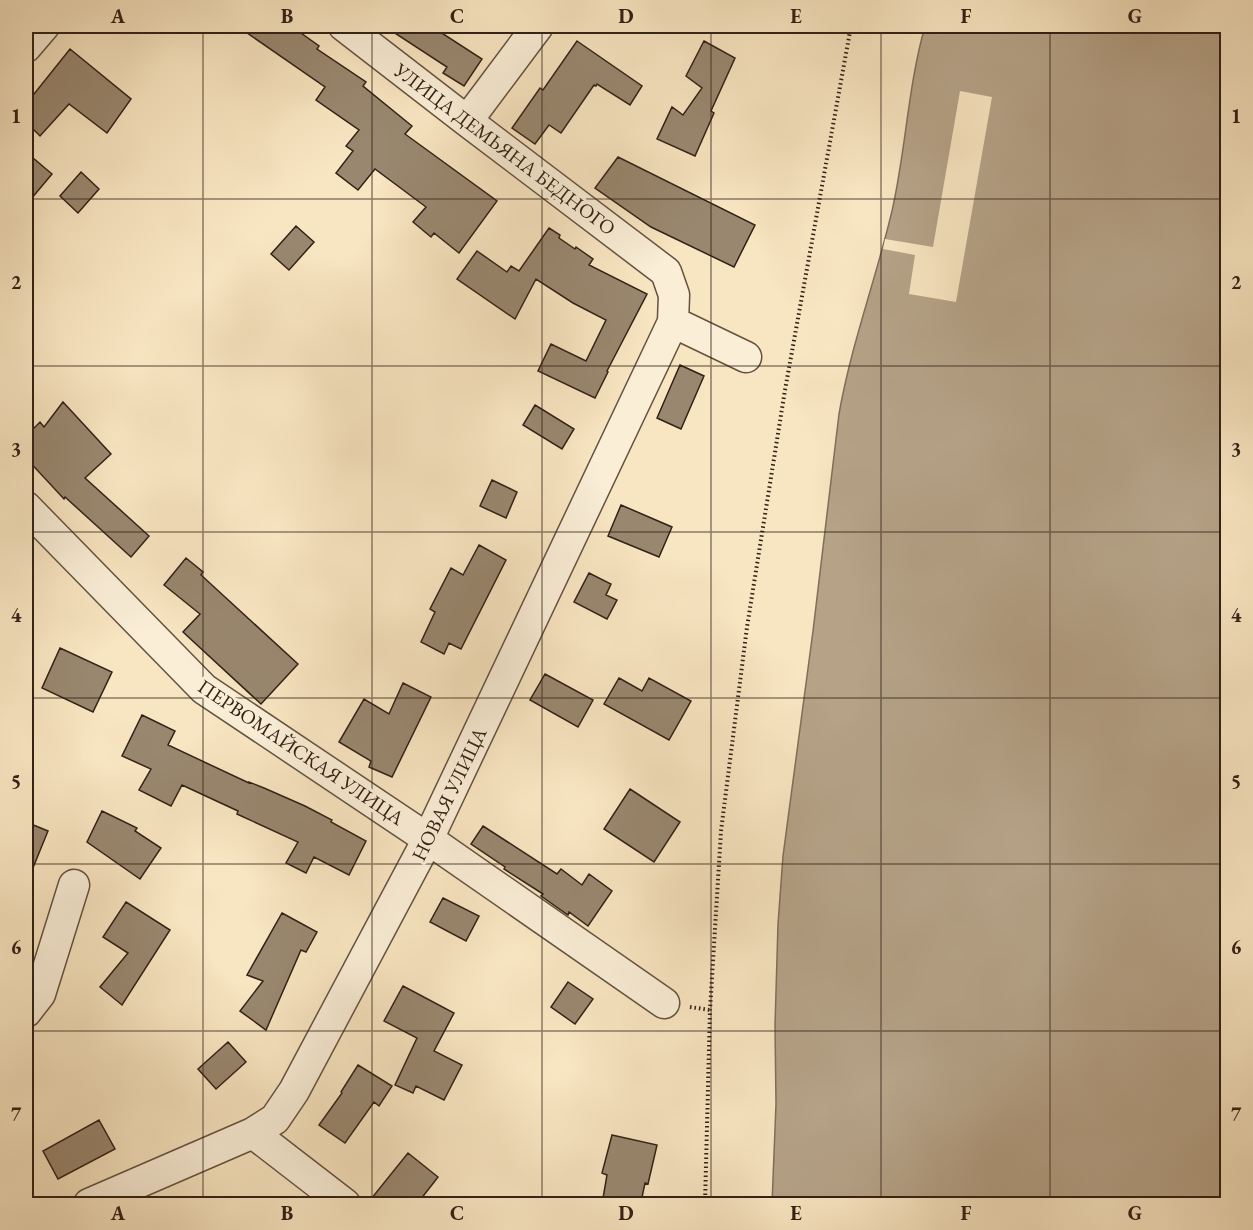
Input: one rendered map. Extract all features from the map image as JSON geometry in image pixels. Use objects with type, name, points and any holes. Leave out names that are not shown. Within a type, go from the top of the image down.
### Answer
[{"type":"street","points":[[26,47],[44,26]]},
{"type":"street","name":"УЛИЦА ДЕМЬЯНА БЕДНОГО","points":[[344,26],[666,272]]},
{"type":"street","points":[[467,121],[538,26]]},
{"type":"street","name":"НОВАЯ УЛИЦА","points":[[89,1204],[253,1133],[275,1119],[294,1090],[428,839],[673,322],[674,296],[666,272]]},
{"type":"street","points":[[673,322],[746,357]]},
{"type":"street","name":"ПЕРВОМАЙСКАЯ УЛИЦА","points":[[26,507],[204,689],[428,839],[664,1003]]},
{"type":"street","points":[[26,1012],[40,994],[74,885]]},
{"type":"street","points":[[253,1133],[345,1204]]},
{"type":"path","points":[[705,1204],[710,1010],[721,831],[747,627],[785,390],[851,26]]},
{"type":"shaded area","points":[[925,26],[1227,26],[1227,1204],[772,1204],[776,1104],[775,1025],[778,924],[783,856],[839,414],[850,363],[892,211],[919,49]]},
{"type":"pier","points":[[960,91],[992,97],[956,302],[909,294],[915,255],[883,249],[885,239],[933,247]]},
{"type":"building","points":[[237,26],[291,26],[319,46],[317,49],[366,82],[363,86],[412,126],[405,134],[497,201],[459,253],[434,233],[431,237],[413,222],[426,207],[375,169],[358,190],[336,173],[353,151],[346,146],[359,130],[316,100],[325,87]]},
{"type":"building","points":[[384,26],[431,26],[482,59],[464,86],[443,73],[447,67]]},
{"type":"building","points":[[577,41],[642,86],[630,105],[597,84],[594,85],[561,133],[549,125],[535,144],[512,128],[540,88],[543,90]]},
{"type":"building","points":[[704,41],[735,58],[711,111],[714,113],[695,156],[657,139],[672,107],[683,115],[702,88],[686,76]]},
{"type":"building","points":[[70,49],[131,99],[107,133],[69,104],[40,136],[26,122],[26,104]]},
{"type":"building","points":[[26,152],[52,174],[26,205]]},
{"type":"building","points":[[618,157],[755,225],[734,267],[651,227],[595,188]]},
{"type":"building","points":[[81,172],[99,189],[78,213],[60,196]]},
{"type":"building","points":[[296,226],[314,242],[289,270],[271,254]]},
{"type":"building","points":[[549,228],[560,235],[559,238],[593,259],[589,265],[647,294],[595,398],[538,371],[551,344],[586,361],[606,320],[573,303],[536,279],[515,319],[457,279],[477,251],[507,272],[511,266],[519,271]]},
{"type":"building","points":[[680,365],[704,376],[681,429],[657,418]]},
{"type":"building","points":[[63,402],[111,454],[85,478],[149,536],[131,557],[65,497],[64,499],[26,458],[26,436],[40,422],[44,427]]},
{"type":"building","points":[[535,405],[574,429],[562,449],[523,425]]},
{"type":"building","points":[[492,480],[517,492],[506,518],[480,506]]},
{"type":"building","points":[[621,505],[672,527],[659,557],[608,536]]},
{"type":"building","points":[[479,545],[506,560],[461,649],[449,643],[444,654],[421,642],[435,612],[430,609],[451,568],[463,575]]},
{"type":"building","points":[[186,558],[203,572],[201,575],[298,664],[261,704],[183,632],[200,614],[164,585]]},
{"type":"building","points":[[589,573],[611,584],[606,595],[617,600],[607,619],[574,602]]},
{"type":"building","points":[[60,648],[112,672],[93,712],[42,688]]},
{"type":"building","points":[[545,674],[593,700],[578,727],[530,700]]},
{"type":"building","points":[[619,678],[642,691],[649,678],[691,701],[669,740],[604,704]]},
{"type":"building","points":[[403,683],[431,697],[392,777],[369,767],[371,761],[339,742],[364,699],[389,714]]},
{"type":"building","points":[[142,715],[175,731],[168,745],[305,806],[366,841],[349,875],[314,857],[306,873],[286,863],[298,842],[182,785],[171,806],[139,790],[151,769],[122,756]]},
{"type":"building","points":[[630,789],[680,822],[654,862],[604,829]]},
{"type":"building","points":[[102,811],[137,828],[135,831],[161,848],[140,879],[87,842]]},
{"type":"building","points":[[26,822],[48,831],[26,885]]},
{"type":"building","points":[[483,826],[557,874],[561,869],[582,885],[589,874],[612,891],[588,926],[569,912],[568,915],[541,896],[543,894],[471,844]]},
{"type":"building","points":[[443,898],[479,916],[466,941],[430,922]]},
{"type":"building","points":[[126,902],[170,930],[122,1005],[100,987],[128,953],[103,937]]},
{"type":"building","points":[[282,913],[317,932],[306,952],[301,950],[266,1030],[240,1011],[263,981],[247,975]]},
{"type":"building","points":[[568,982],[593,999],[575,1024],[551,1007]]},
{"type":"building","points":[[403,986],[454,1013],[434,1051],[462,1065],[444,1100],[416,1086],[413,1093],[395,1085],[417,1038],[384,1021]]},
{"type":"building","points":[[228,1042],[246,1062],[216,1089],[198,1069]]},
{"type":"building","points":[[358,1065],[392,1086],[379,1106],[374,1102],[345,1143],[319,1125],[342,1093]]},
{"type":"building","points":[[99,1120],[115,1149],[58,1179],[43,1151]]},
{"type":"building","points":[[612,1135],[657,1145],[648,1184],[645,1183],[641,1202],[636,1201],[636,1204],[602,1204],[607,1175],[602,1173]]},
{"type":"building","points":[[408,1153],[438,1177],[417,1204],[367,1204]]}]
